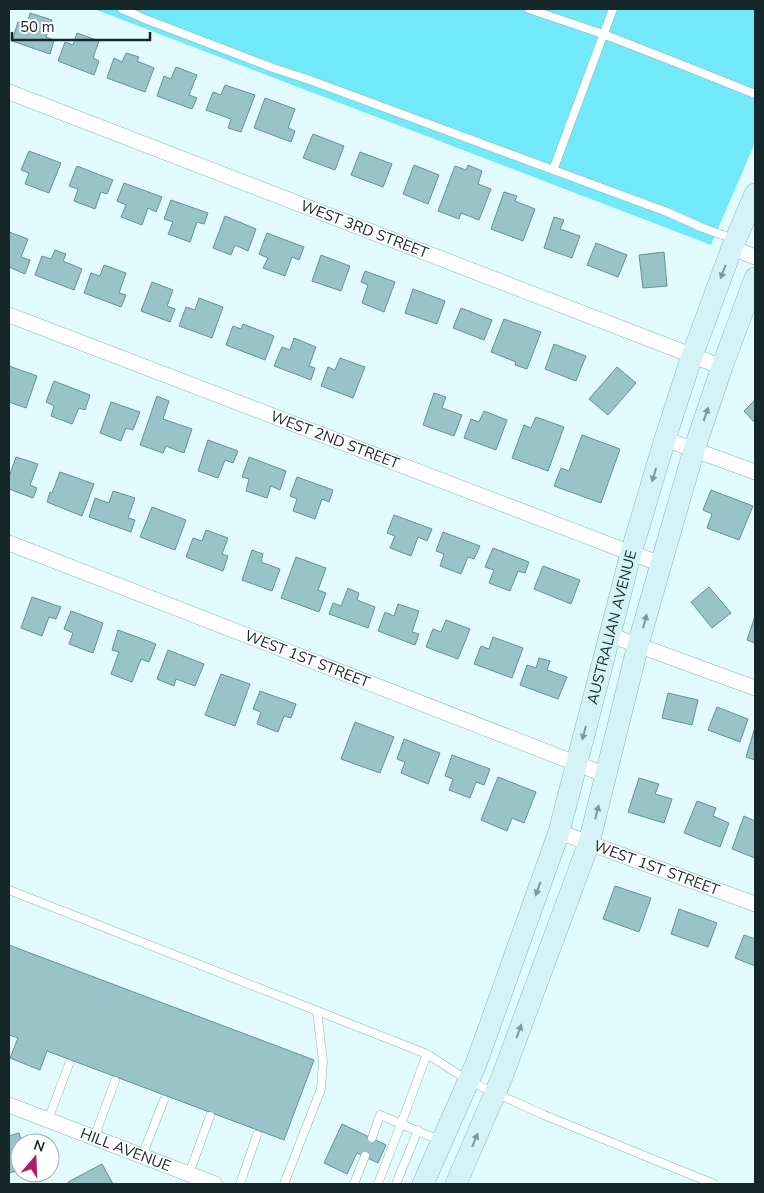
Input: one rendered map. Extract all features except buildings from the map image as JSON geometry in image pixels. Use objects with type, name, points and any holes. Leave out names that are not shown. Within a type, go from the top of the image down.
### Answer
[{"type":"main road","name":"AUSTRALIAN AVENUE","points":[[424,1184],[472,1072],[558,832],[631,553],[665,439],[692,356],[755,194]]},
{"type":"main road","name":"AUSTRALIAN AVENUE","points":[[456,1184],[499,1085],[589,843],[660,564],[694,450],[755,278]]},
{"type":"street","name":"WEST 3RD STREET","points":[[9,92],[722,367]]},
{"type":"street","points":[[734,244],[755,257]]},
{"type":"street","name":"WEST 2ND STREET","points":[[9,315],[660,564]]},
{"type":"street","points":[[665,439],[755,472]]},
{"type":"street","name":"WEST 1ST STREET","points":[[9,543],[606,775]]},
{"type":"street","points":[[610,635],[755,688]]},
{"type":"street","name":"WEST 1ST STREET","points":[[558,832],[755,904]]},
{"type":"street","name":"HILL AVENUE","points":[[9,1105],[142,1156],[180,1176],[216,1184]]},
{"type":"lane","points":[[122,9],[273,68],[667,212],[734,244]]},
{"type":"lane","points":[[529,9],[603,34],[755,94]]},
{"type":"lane","points":[[553,170],[613,9]]},
{"type":"lane","points":[[9,890],[472,1072],[499,1085],[544,1115],[714,1184]]},
{"type":"lane","points":[[284,1184],[321,1089],[323,1061],[318,1011]]},
{"type":"lane","points":[[381,1183],[427,1054]]},
{"type":"lane","points":[[48,1120],[69,1064]]},
{"type":"lane","points":[[94,1138],[115,1081]]},
{"type":"lane","points":[[142,1156],[164,1100]]},
{"type":"lane","points":[[372,1138],[380,1115],[442,1141]]},
{"type":"lane","points":[[180,1176],[210,1116]]},
{"type":"lane","points":[[396,1184],[418,1130]]},
{"type":"lane","points":[[240,1184],[257,1135]]},
{"type":"lane","points":[[354,1184],[365,1156]]},
{"type":"shaded area","points":[[94,9],[755,9],[755,143],[711,245]]}]
